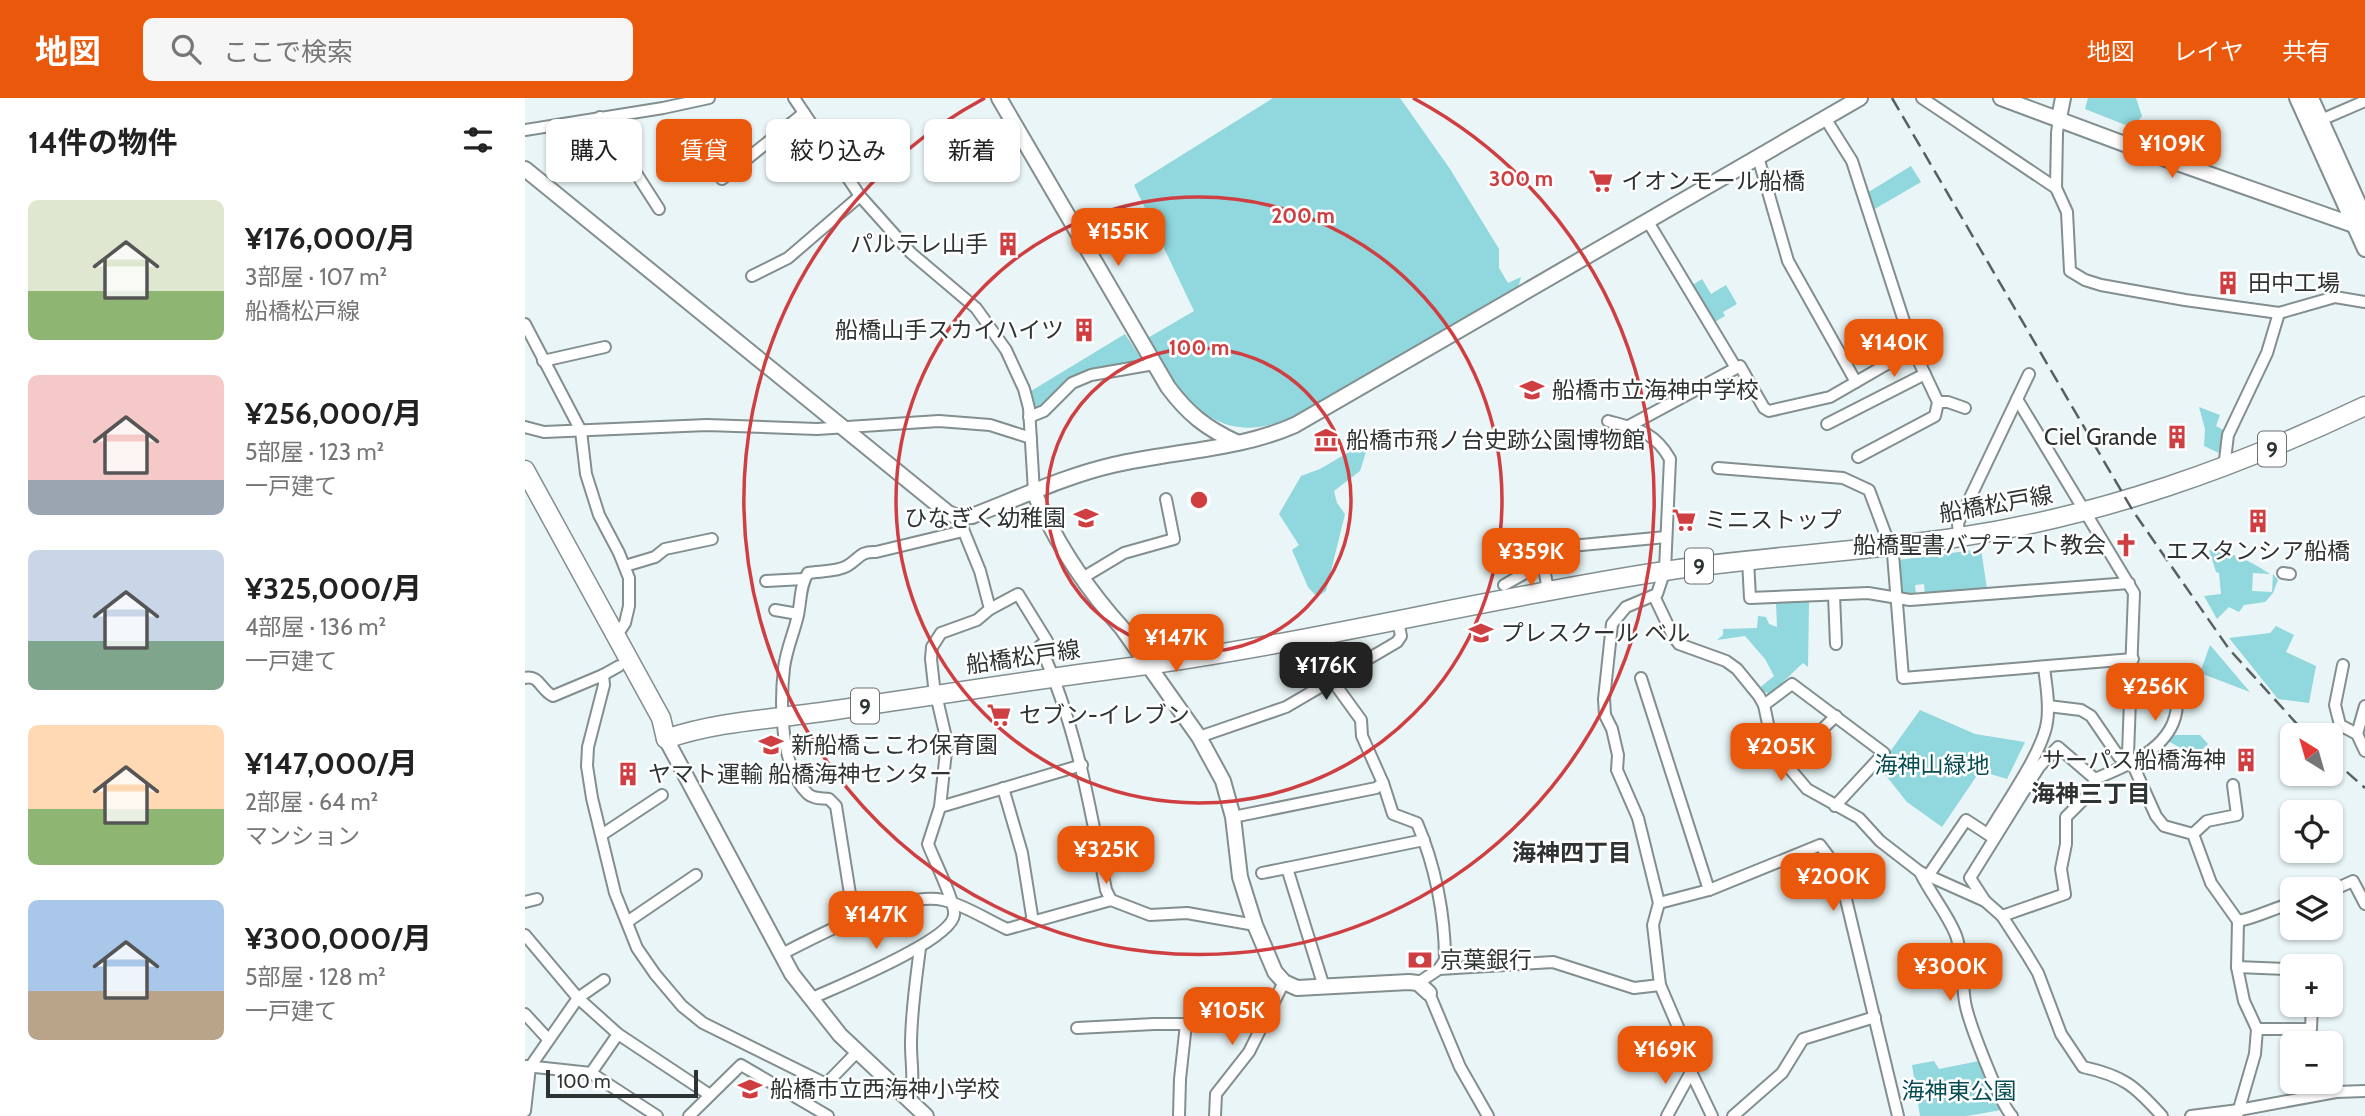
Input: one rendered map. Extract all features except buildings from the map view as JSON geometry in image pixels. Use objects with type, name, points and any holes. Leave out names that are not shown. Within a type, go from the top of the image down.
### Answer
[{"type":"main road","name":"船橋松戸線","points":[[666,739],[702,728],[1313,638],[1548,590],[1665,570],[1959,537],[2086,512],[2177,485],[2271,450],[2365,406]]},
{"type":"main road","points":[[525,470],[661,718],[666,739]]},
{"type":"main road","points":[[525,492],[651,724],[666,739]]},
{"type":"street","points":[[525,130],[709,98]]},
{"type":"street","points":[[999,98],[1154,364],[1184,409],[1197,420],[1236,442]]},
{"type":"street","points":[[854,919],[836,806],[829,799],[808,794],[796,775],[787,752],[782,718],[784,665],[804,579],[808,573],[846,567],[867,551],[876,552],[961,524],[972,516],[1113,465],[1273,434],[1295,425],[1860,98]]},
{"type":"street","points":[[1922,98],[2056,188]]},
{"type":"street","points":[[2001,98],[2146,152],[2362,224]]},
{"type":"street","points":[[2063,98],[2057,133],[2056,188],[2067,212],[2070,271],[2075,275],[2101,285],[2131,291],[2279,313],[2335,297],[2365,302]]},
{"type":"street","points":[[2297,98],[2314,123],[2362,224],[2365,249]]},
{"type":"street","points":[[2311,98],[2314,123]]},
{"type":"street","points":[[798,99],[804,113],[860,196],[911,253],[963,296],[990,324],[1017,372],[1024,389],[1029,417],[1034,492],[1051,527],[1108,614],[1149,664],[1199,737],[1223,781],[1233,817],[1240,877],[1255,925],[1272,966],[1284,982],[1297,988],[1424,988]]},
{"type":"street","points":[[2314,123],[2361,103],[2365,116]]},
{"type":"street","points":[[752,155],[804,113]]},
{"type":"street","points":[[600,117],[659,209]]},
{"type":"street","points":[[1825,118],[1852,161],[1913,349],[1938,402],[1935,416],[1859,457]]},
{"type":"street","points":[[1758,157],[1789,261],[1856,382]]},
{"type":"street","points":[[525,169],[961,524],[990,609]]},
{"type":"street","points":[[753,276],[788,258],[860,196]]},
{"type":"street","points":[[1647,220],[1736,369]]},
{"type":"street","points":[[2224,468],[2228,435],[2267,354],[2279,313]]},
{"type":"street","points":[[525,324],[581,431],[586,474],[599,514],[629,578],[629,606],[625,623],[614,633]]},
{"type":"street","points":[[543,361],[605,347]]},
{"type":"street","points":[[1627,426],[1740,366],[1764,408],[1769,411],[1830,397],[1913,349]]},
{"type":"street","points":[[1029,417],[1044,411],[1072,383],[1091,375],[1154,364]]},
{"type":"street","points":[[1827,424],[1925,374]]},
{"type":"street","points":[[1959,537],[1958,523],[2029,374]]},
{"type":"street","points":[[2017,398],[2134,593],[2128,754],[2156,816],[2164,826],[2193,834]]},
{"type":"street","points":[[1938,402],[1948,402],[1965,408]]},
{"type":"street","points":[[1608,421],[1658,440],[1670,459],[1665,570],[1654,596],[1626,607],[1612,624],[1604,699],[1605,715],[1612,729],[1618,755],[1617,770],[1638,818],[1659,903],[1653,925],[1660,985],[1693,1062],[1692,1072],[1667,1116]]},
{"type":"street","points":[[525,427],[544,432],[707,425],[773,429],[968,422],[990,425],[1031,438]]},
{"type":"street","points":[[1717,468],[1851,480],[1869,490],[1890,545],[1903,678],[2133,659]]},
{"type":"street","points":[[1084,577],[1124,553],[1174,539],[1165,499]]},
{"type":"street","points":[[1504,586],[1571,546],[1666,537]]},
{"type":"street","points":[[625,566],[655,557],[665,549],[712,539]]},
{"type":"street","points":[[1748,560],[1750,598],[1868,593],[1910,600],[2129,583]]},
{"type":"street","points":[[1543,564],[1548,590]]},
{"type":"street","points":[[766,581],[804,579]]},
{"type":"street","points":[[810,999],[920,948],[950,926],[954,916],[952,904],[928,844],[940,807],[947,742],[930,659],[935,640],[941,633],[977,621],[990,609],[1018,594],[1047,641],[1040,646],[1054,676],[1082,765],[1106,890],[1111,901]]},
{"type":"street","points":[[1834,595],[1836,644]]},
{"type":"street","points":[[1654,596],[1679,644],[1726,661],[1737,669],[1764,705],[1773,743],[1807,789],[1859,818],[1880,841],[1924,874],[1986,901]]},
{"type":"street","points":[[775,610],[798,614]]},
{"type":"street","points":[[1199,737],[1286,707],[1397,642],[1401,636],[1398,621]]},
{"type":"street","points":[[2343,665],[2336,710],[2340,724],[2357,734],[2365,751]]},
{"type":"street","points":[[525,678],[532,677],[537,680],[548,694],[553,696],[603,676],[619,666]]},
{"type":"street","points":[[2044,667],[2048,706],[2047,724],[2040,745],[1970,878],[1986,901],[2002,915],[2038,973],[2061,1034],[2084,1067],[2112,1073],[2137,1089],[2162,1116]]},
{"type":"street","points":[[603,676],[604,685],[588,747],[586,766],[615,893],[637,948],[682,1006],[703,1023],[826,1084],[857,1052]]},
{"type":"street","points":[[1641,678],[1709,890]]},
{"type":"street","points":[[1332,680],[1361,720],[1361,736],[1383,783],[1392,814],[1417,823],[1424,839],[1441,910],[1445,941],[1445,960],[1439,969]]},
{"type":"street","points":[[2095,779],[2134,763],[2164,739],[2172,724],[2177,705],[2175,681]]},
{"type":"street","points":[[1764,705],[1792,684],[1884,753],[1835,806]]},
{"type":"street","points":[[2048,706],[2081,710],[2091,716],[2119,757],[2134,763]]},
{"type":"street","points":[[2357,734],[2365,706]]},
{"type":"street","points":[[1786,764],[1836,716]]},
{"type":"street","points":[[666,739],[780,955],[810,999],[857,1052],[926,1116]]},
{"type":"street","points":[[1991,836],[2039,767],[2058,747],[2095,779]]},
{"type":"street","points":[[940,807],[1082,765]]},
{"type":"street","points":[[2002,915],[2065,894],[2061,869],[2067,844],[2066,817],[2092,792],[2095,779]]},
{"type":"street","points":[[1233,817],[1376,788],[1383,783]]},
{"type":"street","points":[[2193,834],[2207,821],[2237,815],[2233,785]]},
{"type":"street","points":[[1003,788],[1022,853],[1033,922]]},
{"type":"street","points":[[603,834],[663,796]]},
{"type":"street","points":[[1924,874],[1966,820],[1991,836]]},
{"type":"street","points":[[2193,834],[2211,883],[2238,921],[2237,967],[2244,1001],[2257,1028],[2255,1054],[2238,1113]]},
{"type":"street","points":[[1262,873],[1424,839]]},
{"type":"street","points":[[1659,903],[1709,890],[1820,845],[1835,865],[1844,891],[1898,1116]]},
{"type":"street","points":[[1287,868],[1324,987]]},
{"type":"street","points":[[1924,874],[1930,893],[1956,934],[1966,1006],[1999,1092],[2012,1116]]},
{"type":"street","points":[[627,922],[696,875]]},
{"type":"street","points":[[2343,886],[2353,881],[2365,904]]},
{"type":"street","points":[[525,902],[537,899]]},
{"type":"street","points":[[780,955],[854,919],[930,899],[952,904],[1007,929],[1111,901],[1150,915],[1187,913],[1255,925]]},
{"type":"street","points":[[2238,921],[2259,917],[2280,906]]},
{"type":"street","points":[[526,937],[578,998],[618,1034],[710,1095]]},
{"type":"street","points":[[909,1099],[913,1085],[912,1026],[920,948]]},
{"type":"street","points":[[1488,1116],[1460,1067],[1424,988],[1424,977],[1439,969],[1553,962],[1634,988],[1660,985]]},
{"type":"street","points":[[2237,967],[2280,969]]},
{"type":"street","points":[[525,1111],[528,1066],[578,998],[604,980]]},
{"type":"street","points":[[1215,1116],[1216,1094],[1249,1052],[1284,982]]},
{"type":"street","points":[[525,1014],[548,1039]]},
{"type":"street","points":[[1733,1116],[1782,1073],[1803,1039],[1875,1017]]},
{"type":"street","points":[[2257,1028],[2311,1029],[2312,1017]]},
{"type":"street","points":[[1077,1028],[1186,1024],[1179,1116]]},
{"type":"street","points":[[591,1073],[618,1034]]},
{"type":"street","points":[[689,1116],[741,1065],[828,1116]]},
{"type":"street","points":[[528,1066],[591,1073],[657,1116]]},
{"type":"street","points":[[1692,1072],[1712,1116]]},
{"type":"street","points":[[2191,1116],[2238,1113],[2336,1092],[2365,1091]]},
{"type":"green space","points":[[1273,98],[1400,98],[1450,169],[1499,249],[1499,268],[1508,283],[1521,277],[1518,288],[1307,410],[1271,425],[1246,428],[1222,423],[1186,403],[1168,379],[1146,339],[1194,311],[1134,185]]},
{"type":"green space","points":[[2088,98],[2136,98],[2142,116],[2133,128],[2085,109]]},
{"type":"green space","points":[[1911,166],[1921,182],[1873,210],[1867,193]]},
{"type":"green space","points":[[1702,279],[1711,294],[1726,285],[1737,304],[1723,312],[1725,316],[1713,323],[1691,286]]},
{"type":"green space","points":[[1125,334],[1143,361],[1088,373],[1041,408],[1036,407],[1031,391]]},
{"type":"green space","points":[[2199,407],[2220,415],[2216,426],[2225,431],[2219,453],[2204,446],[2205,429]]},
{"type":"green space","points":[[1361,445],[1366,452],[1360,471],[1334,491],[1337,503],[1345,514],[1326,591],[1317,597],[1308,587],[1292,550],[1299,545],[1279,514],[1301,476],[1320,469]]},
{"type":"green space","points":[[1981,549],[1987,589],[1925,594],[1924,584],[1915,585],[1916,594],[1906,595],[1901,592],[1899,560]]},
{"type":"green space","points":[[2209,550],[2241,558],[2270,574],[2253,573],[2252,591],[2272,592],[2273,574],[2278,580],[2273,593],[2265,602],[2244,605],[2239,612],[2229,607],[2217,619],[2204,596],[2221,594],[2219,573],[2216,572]]},
{"type":"green space","points":[[1809,601],[1808,667],[1803,663],[1770,694],[1758,689],[1774,676],[1765,659],[1745,636],[1717,640],[1723,635],[1723,629],[1757,628],[1758,616],[1766,617],[1769,624],[1777,627],[1776,602]]},
{"type":"green space","points":[[2276,626],[2294,635],[2286,652],[2316,666],[2309,703],[2278,699],[2229,638],[2270,633]]},
{"type":"green space","points":[[2210,645],[2250,692],[2200,673]]},
{"type":"green space","name":"海神山緑地","points":[[1920,710],[1975,734],[2025,742],[2007,779],[1980,771],[1942,827],[1907,802],[1879,767]]},
{"type":"green space","points":[[2172,735],[2200,735],[2208,744],[2195,756],[2168,741]]},
{"type":"green space","name":"海神東公園","points":[[1984,1060],[1992,1094],[2001,1110],[1967,1116],[1920,1116],[1912,1065],[1934,1061],[1939,1069]]},
{"type":"railway","points":[[1892,98],[2133,511],[2229,649],[2296,723]]},
{"type":"railway","points":[[2343,769],[2365,788]]},
{"type":"place","name":"イオンモール船橋","points":[[1601,181]]},
{"type":"place","name":"パルテレ山手","points":[[1008,244]]},
{"type":"place","name":"田中工場","points":[[2228,283]]},
{"type":"place","name":"船橋山手スカイハイツ","points":[[1084,330]]},
{"type":"place","name":"船橋市立海神中学校","points":[[1532,390]]},
{"type":"place","name":"Ciel Grande","points":[[2177,437]]},
{"type":"place","name":"船橋市飛ノ台史跡公園博物館","points":[[1326,440]]},
{"type":"place","name":"ひなぎく幼稚園","points":[[1086,518]]},
{"type":"place","name":"ミニストップ","points":[[1684,520]]},
{"type":"place","name":"エスタンシア船橋","points":[[2258,521]]},
{"type":"place","name":"船橋聖書バプテスト教会","points":[[2126,545]]},
{"type":"place","name":"プレスクール ベル","points":[[1481,633]]},
{"type":"place","name":"セブン-イレブン","points":[[999,715]]},
{"type":"place","name":"新船橋ここわ保育園","points":[[771,745]]},
{"type":"place","name":"サーパス船橋海神","points":[[2246,760]]},
{"type":"place","name":"ヤマト運輸 船橋海神センター","points":[[628,774]]},
{"type":"place","name":"京葉銀行","points":[[1420,960]]},
{"type":"place","name":"船橋市立西海神小学校","points":[[750,1089]]},
{"type":"district","name":"海神三丁目","points":[[2091,793]]},
{"type":"district","name":"海神四丁目","points":[[1572,852]]}]
